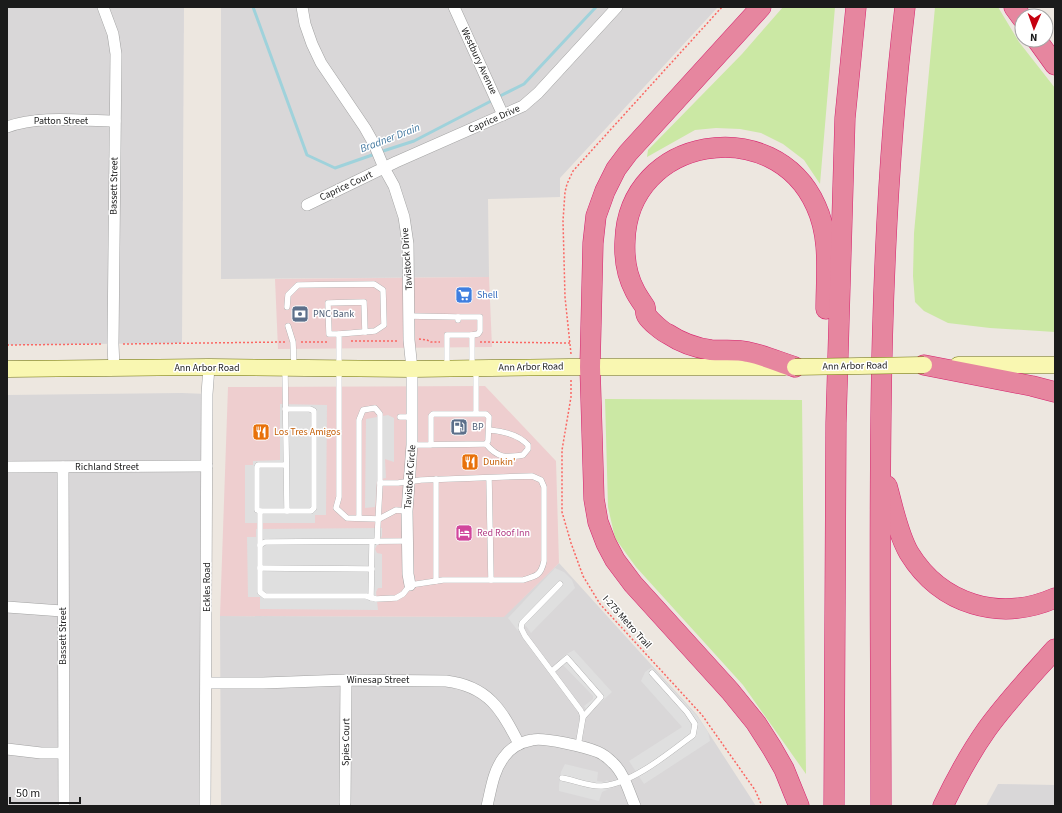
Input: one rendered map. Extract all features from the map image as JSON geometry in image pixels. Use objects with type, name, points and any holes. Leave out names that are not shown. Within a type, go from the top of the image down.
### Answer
[{"type":"highway","points":[[761,7],[628,153],[616,169],[605,190],[596,216],[592,243],[590,367],[594,499],[598,522],[606,543],[615,560],[633,584],[730,691],[756,723],[784,769],[799,806]]},
{"type":"highway","points":[[834,806],[836,423],[845,118],[856,7]]},
{"type":"highway","points":[[881,806],[880,467],[882,317],[887,211],[900,44],[905,7]]},
{"type":"highway","points":[[1043,48],[1055,65]]},
{"type":"highway","points":[[795,367],[748,352],[711,350],[691,345],[668,335],[647,316],[645,308],[632,285],[628,273],[625,252],[627,225],[637,196],[648,181],[660,169],[674,160],[692,152],[709,148],[741,148],[772,158],[783,165],[796,176],[811,195],[817,207],[826,238],[826,311],[836,423]]},
{"type":"highway","points":[[924,366],[1032,386],[1055,392]]},
{"type":"highway","points":[[880,467],[904,543],[920,568],[930,579],[942,588],[957,598],[974,604],[993,608],[1026,608],[1055,598]]},
{"type":"highway","points":[[943,806],[970,754],[987,730],[1022,685],[1055,649]]},
{"type":"main road","name":"Ann Arbor Road","points":[[7,369],[209,367],[412,369],[1055,365]]},
{"type":"street","name":"Bassett Street","points":[[103,7],[109,21],[115,44],[114,368]]},
{"type":"street","name":"Tavistock Drive","points":[[302,7],[305,24],[321,63],[365,128],[394,186],[404,217],[408,244],[409,340],[412,369]]},
{"type":"street","name":"Westbury Avenue","points":[[454,7],[504,114]]},
{"type":"street","name":"Caprice Drive","points":[[384,168],[523,106],[538,93],[611,9]]},
{"type":"street","name":"Patton Street","points":[[7,127],[20,122],[38,120],[115,121]]},
{"type":"street","name":"Caprice Court","points":[[307,205],[384,168]]},
{"type":"street","name":"Eckles Road","points":[[205,806],[207,683],[207,394],[209,367]]},
{"type":"street","name":"Tavistock Circle","points":[[410,585],[408,574],[407,511],[412,445],[412,369]]},
{"type":"street","name":"Richland Street","points":[[7,467],[207,466]]},
{"type":"street","name":"Bassett Street","points":[[63,467],[62,611],[64,806]]},
{"type":"street","points":[[7,607],[62,611]]},
{"type":"street","name":"Winesap Street","points":[[207,683],[263,683],[346,680],[446,681],[468,685],[483,693],[497,706],[506,719],[519,744]]},
{"type":"street","name":"Spies Court","points":[[345,804],[346,680]]},
{"type":"street","points":[[487,806],[495,773],[499,764],[510,750],[519,744],[531,740],[544,739],[578,746],[606,756],[614,764],[624,781],[635,806]]},
{"type":"street","points":[[7,749],[41,753],[63,753]]},
{"type":"lane","points":[[287,306],[288,295],[298,285],[374,284],[383,290],[384,325],[375,331],[365,332],[340,334],[329,334],[328,303],[364,302],[365,332]]},
{"type":"lane","points":[[409,316],[458,318],[480,317],[480,331],[478,334],[472,335],[458,333],[446,335],[447,368]]},
{"type":"lane","points":[[287,511],[285,409],[293,342],[288,326]]},
{"type":"lane","points":[[340,334],[339,497],[336,508],[347,518],[379,519],[396,510],[407,511]]},
{"type":"lane","points":[[472,335],[476,413]]},
{"type":"lane","points":[[359,518],[359,420],[363,410],[375,408],[380,414],[380,483],[379,519],[374,542],[371,598]]},
{"type":"lane","points":[[285,409],[310,409],[314,411],[314,508],[311,511],[256,510],[258,465],[286,465]]},
{"type":"lane","points":[[431,444],[431,416],[433,414],[476,413],[486,414],[489,418],[488,441],[486,444]]},
{"type":"lane","points":[[400,417],[412,417]]},
{"type":"lane","points":[[486,444],[493,453],[498,455],[523,455],[528,449],[528,445],[525,440],[502,431],[488,430]]},
{"type":"lane","points":[[412,445],[486,444]]},
{"type":"lane","points":[[260,511],[260,592],[265,596],[366,596],[376,599],[396,598],[403,594],[410,585],[436,581],[523,580],[536,576],[542,570],[544,561],[544,487],[541,480],[532,476],[436,479],[380,483]]},
{"type":"lane","points":[[489,478],[490,580]]},
{"type":"lane","points":[[436,479],[436,581]]},
{"type":"lane","points":[[260,544],[265,542],[407,541]]},
{"type":"lane","points":[[260,568],[372,569]]},
{"type":"lane","points":[[560,584],[522,623],[521,628],[525,636],[581,711],[583,717],[578,746]]},
{"type":"lane","points":[[552,671],[567,658],[601,697],[583,717]]},
{"type":"lane","points":[[562,778],[601,786],[624,781],[693,735],[695,724],[687,712],[652,673]]},
{"type":"path","points":[[418,339],[440,342]]},
{"type":"path","points":[[346,341],[401,342]]},
{"type":"path","points":[[7,345],[287,342]]},
{"type":"path","points":[[300,342],[332,342]]},
{"type":"path","points":[[478,342],[571,343]]},
{"type":"path","name":"I-275 Metro Trail","points":[[571,391],[562,450],[562,512],[583,576],[600,604],[702,715],[755,790],[762,806]]},
{"type":"shaded area","points":[[7,7],[184,7],[182,343],[7,345]]},
{"type":"shaded area","points":[[221,7],[718,7],[560,178],[560,197],[488,199],[489,277],[221,279]]},
{"type":"shaded area","points":[[489,277],[492,347],[278,349],[275,279]]},
{"type":"shaded area","points":[[485,386],[556,461],[559,563],[504,617],[220,616],[228,387]]},
{"type":"shaded area","points":[[207,394],[205,806],[7,806],[7,395]]},
{"type":"shaded area","points":[[280,404],[327,405],[326,515],[315,515],[315,523],[245,523],[245,465],[253,465],[253,461],[280,460]]},
{"type":"shaded area","points":[[388,415],[394,418],[394,462],[385,459],[386,478],[377,480],[375,507],[365,508],[366,419]]},
{"type":"shaded area","points":[[382,528],[382,536],[375,549],[377,553],[382,554],[382,588],[378,588],[376,592],[378,610],[260,609],[260,597],[248,597],[247,537],[256,537],[256,529]]},
{"type":"shaded area","points":[[559,563],[697,715],[756,806],[221,806],[220,616],[503,617]]},
{"type":"shaded area","points":[[555,568],[564,572],[572,580],[575,588],[531,633],[526,626],[518,631],[508,618]]},
{"type":"shaded area","points":[[574,650],[612,692],[589,714],[584,706],[593,699],[593,696],[559,661],[565,655]]},
{"type":"shaded area","points":[[652,667],[697,716],[708,732],[710,741],[644,784],[629,761],[682,727],[641,681],[645,672]]},
{"type":"shaded area","points":[[565,764],[598,772],[597,781],[604,782],[607,780],[611,788],[602,792],[599,801],[559,791],[561,772]]},
{"type":"shaded area","points":[[998,784],[1055,785],[1055,806],[986,806]]},
{"type":"green space","points":[[783,7],[835,7],[820,184],[804,160],[783,144],[761,133],[740,129],[716,128],[695,130],[647,157],[648,150],[742,54]]},
{"type":"green space","points":[[935,7],[998,7],[1014,34],[1014,48],[1024,48],[1055,88],[1055,332],[990,328],[948,323],[924,311],[915,302],[913,276],[914,233]]},
{"type":"green space","points":[[605,399],[802,400],[806,774],[743,685],[636,567],[615,538],[608,507]]},
{"type":"waterway","name":"Bradner Drain","points":[[253,7],[307,155],[335,168],[375,154]]},
{"type":"waterway","name":"Bradner Drain","points":[[498,97],[524,84],[596,7]]},
{"type":"waterway","name":"Bradner Drain","points":[[380,152],[414,141],[493,100]]},
{"type":"place","name":"Shell","points":[[464,295]]},
{"type":"place","name":"PNC Bank","points":[[300,314]]},
{"type":"place","name":"BP","points":[[459,427]]},
{"type":"place","name":"Los Tres Amigos","points":[[261,432]]},
{"type":"place","name":"Dunkin'","points":[[470,462]]},
{"type":"place","name":"Red Roof Inn","points":[[464,533]]}]
